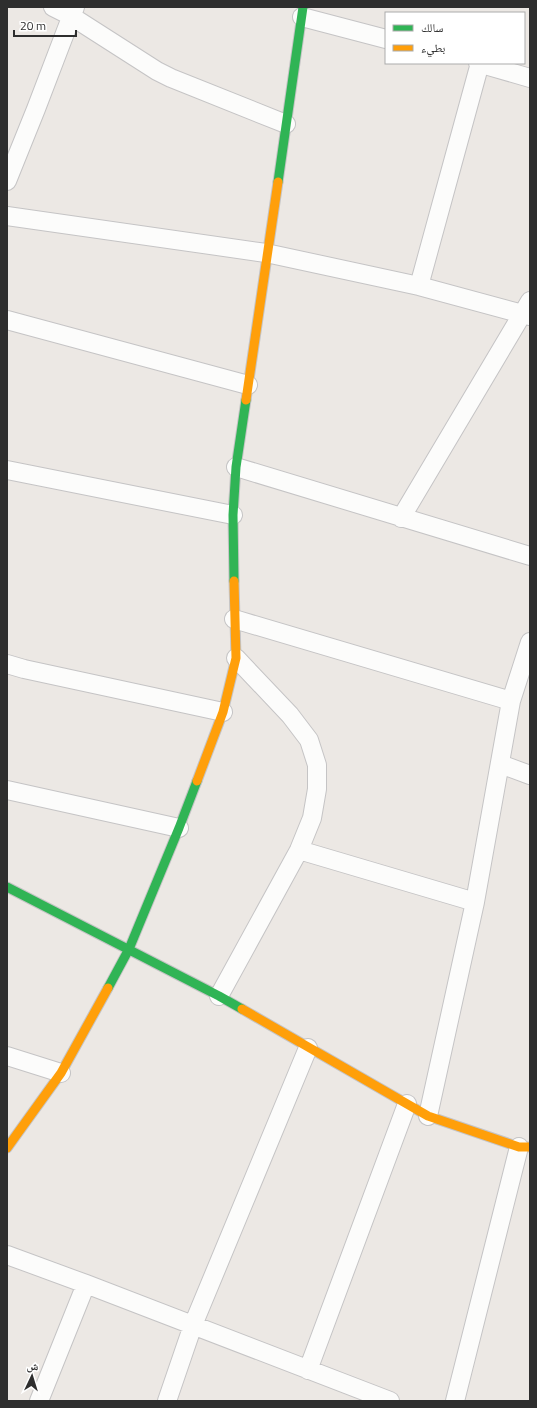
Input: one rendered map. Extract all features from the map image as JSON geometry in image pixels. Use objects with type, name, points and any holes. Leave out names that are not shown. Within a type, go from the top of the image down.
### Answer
[{"type":"street","points":[[53,7],[73,12],[157,71],[286,124]]},
{"type":"street","points":[[8,175],[36,109],[73,12]]},
{"type":"street","points":[[7,1148],[61,1073],[128,949],[179,828],[223,712],[236,658],[232,515],[236,467],[302,12],[385,39]]},
{"type":"street","points":[[419,286],[479,64]]},
{"type":"street","points":[[482,64],[530,78]]},
{"type":"street","points":[[7,216],[266,253],[528,310],[401,518]]},
{"type":"street","points":[[7,320],[248,386]]},
{"type":"street","points":[[236,467],[530,556]]},
{"type":"street","points":[[7,470],[232,515]]},
{"type":"street","points":[[234,619],[511,701]]},
{"type":"street","points":[[428,1116],[475,902],[511,701],[530,642]]},
{"type":"street","points":[[218,996],[299,850],[312,818],[317,789],[317,765],[309,740],[290,715],[236,658]]},
{"type":"street","points":[[7,664],[223,712]]},
{"type":"street","points":[[500,764],[530,775]]},
{"type":"street","points":[[7,790],[179,828]]},
{"type":"street","points":[[299,850],[475,902]]},
{"type":"street","points":[[7,887],[218,996],[428,1116],[525,1147],[455,1401]]},
{"type":"street","points":[[167,1401],[193,1325],[308,1048]]},
{"type":"street","points":[[7,1056],[61,1073]]},
{"type":"street","points":[[308,1370],[407,1104]]},
{"type":"street","points":[[7,1255],[308,1370],[372,1398],[390,1401]]},
{"type":"street","points":[[39,1401],[86,1284]]},
{"type":"traffic: fast","points":[[278,182],[303,7]]},
{"type":"traffic: fast","points":[[234,581],[233,515],[236,467],[246,400]]},
{"type":"traffic: fast","points":[[108,988],[129,949],[197,781]]},
{"type":"traffic: fast","points":[[7,887],[242,1009]]},
{"type":"traffic: slow","points":[[246,400],[278,182]]},
{"type":"traffic: slow","points":[[197,781],[223,712],[236,658],[234,581]]},
{"type":"traffic: slow","points":[[7,1148],[61,1073],[108,988]]},
{"type":"traffic: slow","points":[[242,1009],[428,1116],[519,1147],[530,1147]]}]
